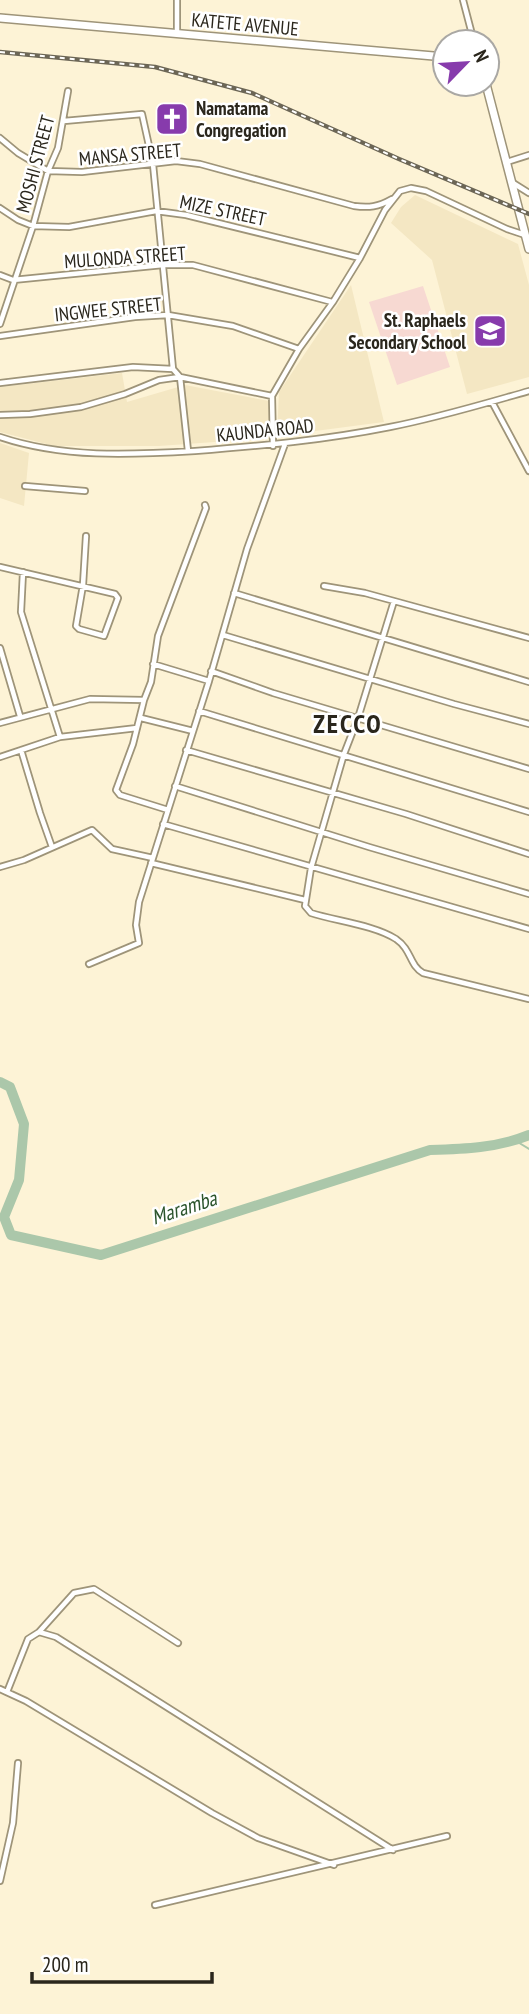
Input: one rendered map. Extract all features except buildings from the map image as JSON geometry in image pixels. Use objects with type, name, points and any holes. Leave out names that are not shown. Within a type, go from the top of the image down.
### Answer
[{"type":"street","points":[[177,0],[177,33]]},
{"type":"street","points":[[463,0],[470,28]]},
{"type":"street","name":"KATETE AVENUE","points":[[0,18],[431,56]]},
{"type":"street","name":"MOSHI STREET","points":[[0,324],[33,226],[48,171],[58,148],[68,91]]},
{"type":"street","points":[[490,98],[529,249]]},
{"type":"street","points":[[64,121],[142,114],[153,164],[173,369],[180,377],[188,451]]},
{"type":"street","name":"MANSA STREET","points":[[0,138],[18,153],[48,171],[82,172],[176,160],[368,208],[380,206],[400,191],[411,188],[426,191],[525,235]]},
{"type":"street","points":[[507,162],[529,155]]},
{"type":"street","points":[[513,183],[529,193]]},
{"type":"street","points":[[273,446],[272,397],[299,349],[360,258],[392,199]]},
{"type":"street","name":"MIZE STREET","points":[[0,208],[33,226],[69,228],[156,211],[213,221],[360,258]]},
{"type":"street","name":"MULONDA STREET","points":[[0,275],[13,280],[163,265],[193,265],[333,302]]},
{"type":"street","name":"INGWEE STREET","points":[[0,336],[168,315],[233,326],[299,349]]},
{"type":"street","points":[[0,383],[133,367],[173,369]]},
{"type":"street","points":[[0,415],[81,407],[125,394],[159,380],[180,377],[272,397]]},
{"type":"street","name":"KAUNDA ROAD","points":[[0,437],[29,447],[99,454],[273,446],[393,426],[529,391]]},
{"type":"street","points":[[492,402],[529,471]]},
{"type":"street","points":[[89,964],[139,943],[137,914],[152,861],[247,549],[285,444]]},
{"type":"street","points":[[25,486],[85,491]]},
{"type":"street","points":[[168,810],[116,793],[151,682],[158,636],[205,505]]},
{"type":"street","points":[[0,567],[83,585],[116,594],[118,597],[104,636],[76,627],[83,585],[86,536]]},
{"type":"street","points":[[23,572],[21,612],[60,737]]},
{"type":"street","points":[[324,586],[394,601],[529,638]]},
{"type":"street","points":[[234,593],[529,682]]},
{"type":"street","points":[[394,601],[358,718],[344,754],[311,868],[306,908],[311,913],[394,938],[409,951],[414,964],[423,973],[529,999]]},
{"type":"street","points":[[223,635],[529,724]]},
{"type":"street","points":[[0,651],[20,716]]},
{"type":"street","points":[[153,664],[209,681]]},
{"type":"street","points":[[212,671],[273,694],[529,769]]},
{"type":"street","points":[[0,723],[99,698],[144,700]]},
{"type":"street","points":[[199,711],[529,812]]},
{"type":"street","points":[[141,718],[192,732]]},
{"type":"street","points":[[0,757],[60,737],[137,728]]},
{"type":"street","points":[[21,750],[52,847]]},
{"type":"street","points":[[186,750],[529,854]]},
{"type":"street","points":[[175,786],[529,894]]},
{"type":"street","points":[[163,824],[529,929]]},
{"type":"street","points":[[0,867],[24,860],[92,830],[112,849],[305,900]]},
{"type":"street","points":[[7,1692],[28,1639],[39,1632],[75,1593],[94,1589],[178,1643]]},
{"type":"street","points":[[39,1632],[56,1637],[393,1850]]},
{"type":"street","points":[[0,1689],[26,1701],[246,1832],[334,1865]]},
{"type":"street","points":[[0,1881],[13,1823],[18,1763]]},
{"type":"street","points":[[155,1905],[334,1865],[447,1836]]},
{"type":"shaded area","name":"St. Raphaels Secondary School","points":[[415,195],[518,244],[529,285],[529,377],[467,394],[432,260],[391,223],[401,207]]},
{"type":"shaded area","points":[[351,285],[384,422],[277,436],[279,392]]},
{"type":"shaded area","points":[[423,286],[450,367],[397,385],[369,302]]},
{"type":"shaded area","points":[[122,373],[127,402],[185,385],[269,401],[270,438],[159,446],[54,446],[0,432],[0,387]]},
{"type":"shaded area","points":[[0,443],[29,453],[24,506],[0,498]]},
{"type":"waterway","name":"Maramba","points":[[0,1082],[10,1087],[24,1124],[19,1180],[4,1217],[11,1235],[101,1255],[430,1150],[493,1145],[529,1135]]},
{"type":"waterway","points":[[516,1141],[529,1149]]},
{"type":"railway","points":[[0,52],[155,67],[252,93],[529,214]]},
{"type":"place","name":"Namatama Congregation","points":[[172,119]]},
{"type":"place","name":"St. Raphaels Secondary School","points":[[490,331]]},
{"type":"district","name":"ZECCO","points":[[348,724]]}]
